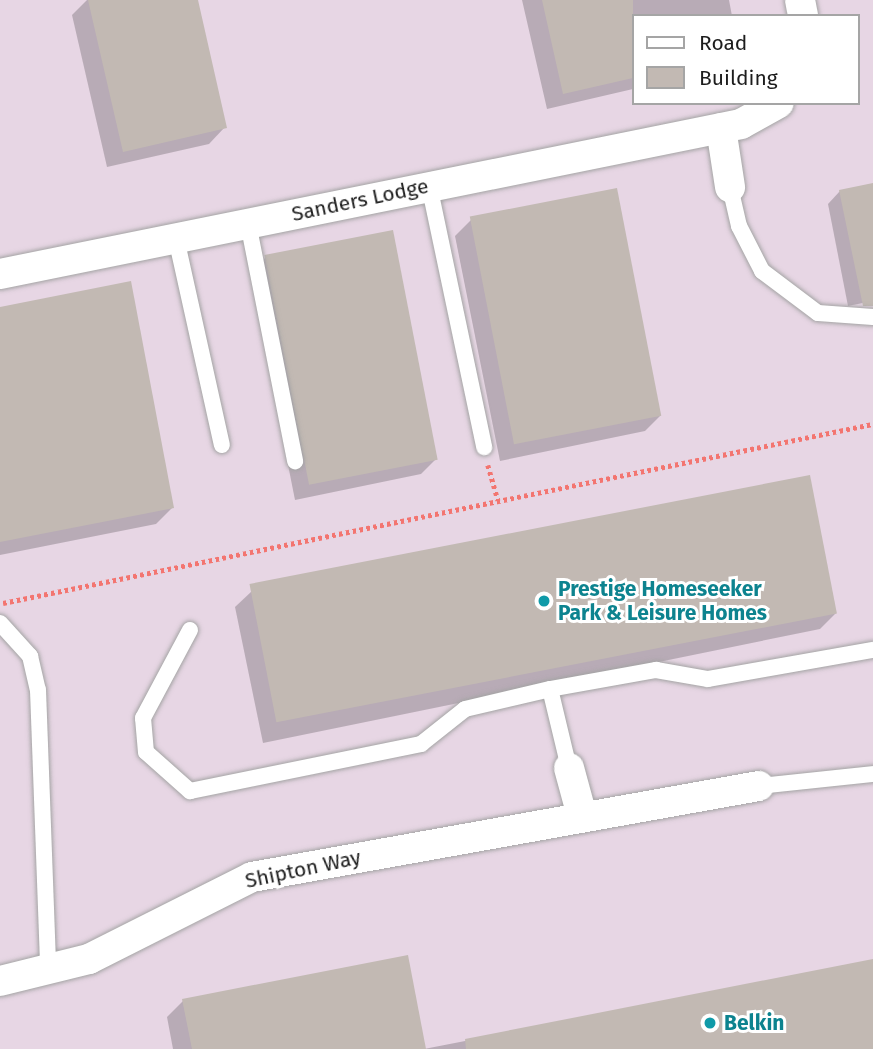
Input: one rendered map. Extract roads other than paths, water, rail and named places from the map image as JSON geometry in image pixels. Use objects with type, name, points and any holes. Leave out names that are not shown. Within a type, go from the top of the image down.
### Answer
[{"type":"street","name":"Sanders Lodge","points":[[0,274],[721,128],[761,117],[776,105]]},
{"type":"street","points":[[721,128],[730,187]]},
{"type":"street","points":[[569,768],[582,816]]},
{"type":"street","name":"Shipton Way","points":[[0,981],[89,959],[252,877],[759,786]]},
{"type":"lane","points":[[429,186],[484,447]]},
{"type":"lane","points":[[730,187],[747,245],[770,279],[818,313],[873,317]]},
{"type":"lane","points":[[248,223],[295,461]]},
{"type":"lane","points":[[176,238],[222,445]]},
{"type":"lane","points":[[0,623],[23,645],[38,690],[48,968]]},
{"type":"lane","points":[[190,629],[143,718],[146,752],[190,791],[421,744],[466,709],[550,689],[656,670],[708,680],[873,650]]},
{"type":"lane","points":[[550,689],[569,768]]},
{"type":"lane","points":[[759,786],[873,774]]},
{"type":"place","name":"Prestige Homeseeker Park & Leisure Homes","points":[[544,601]]},
{"type":"place","name":"Belkin","points":[[710,1023]]}]
